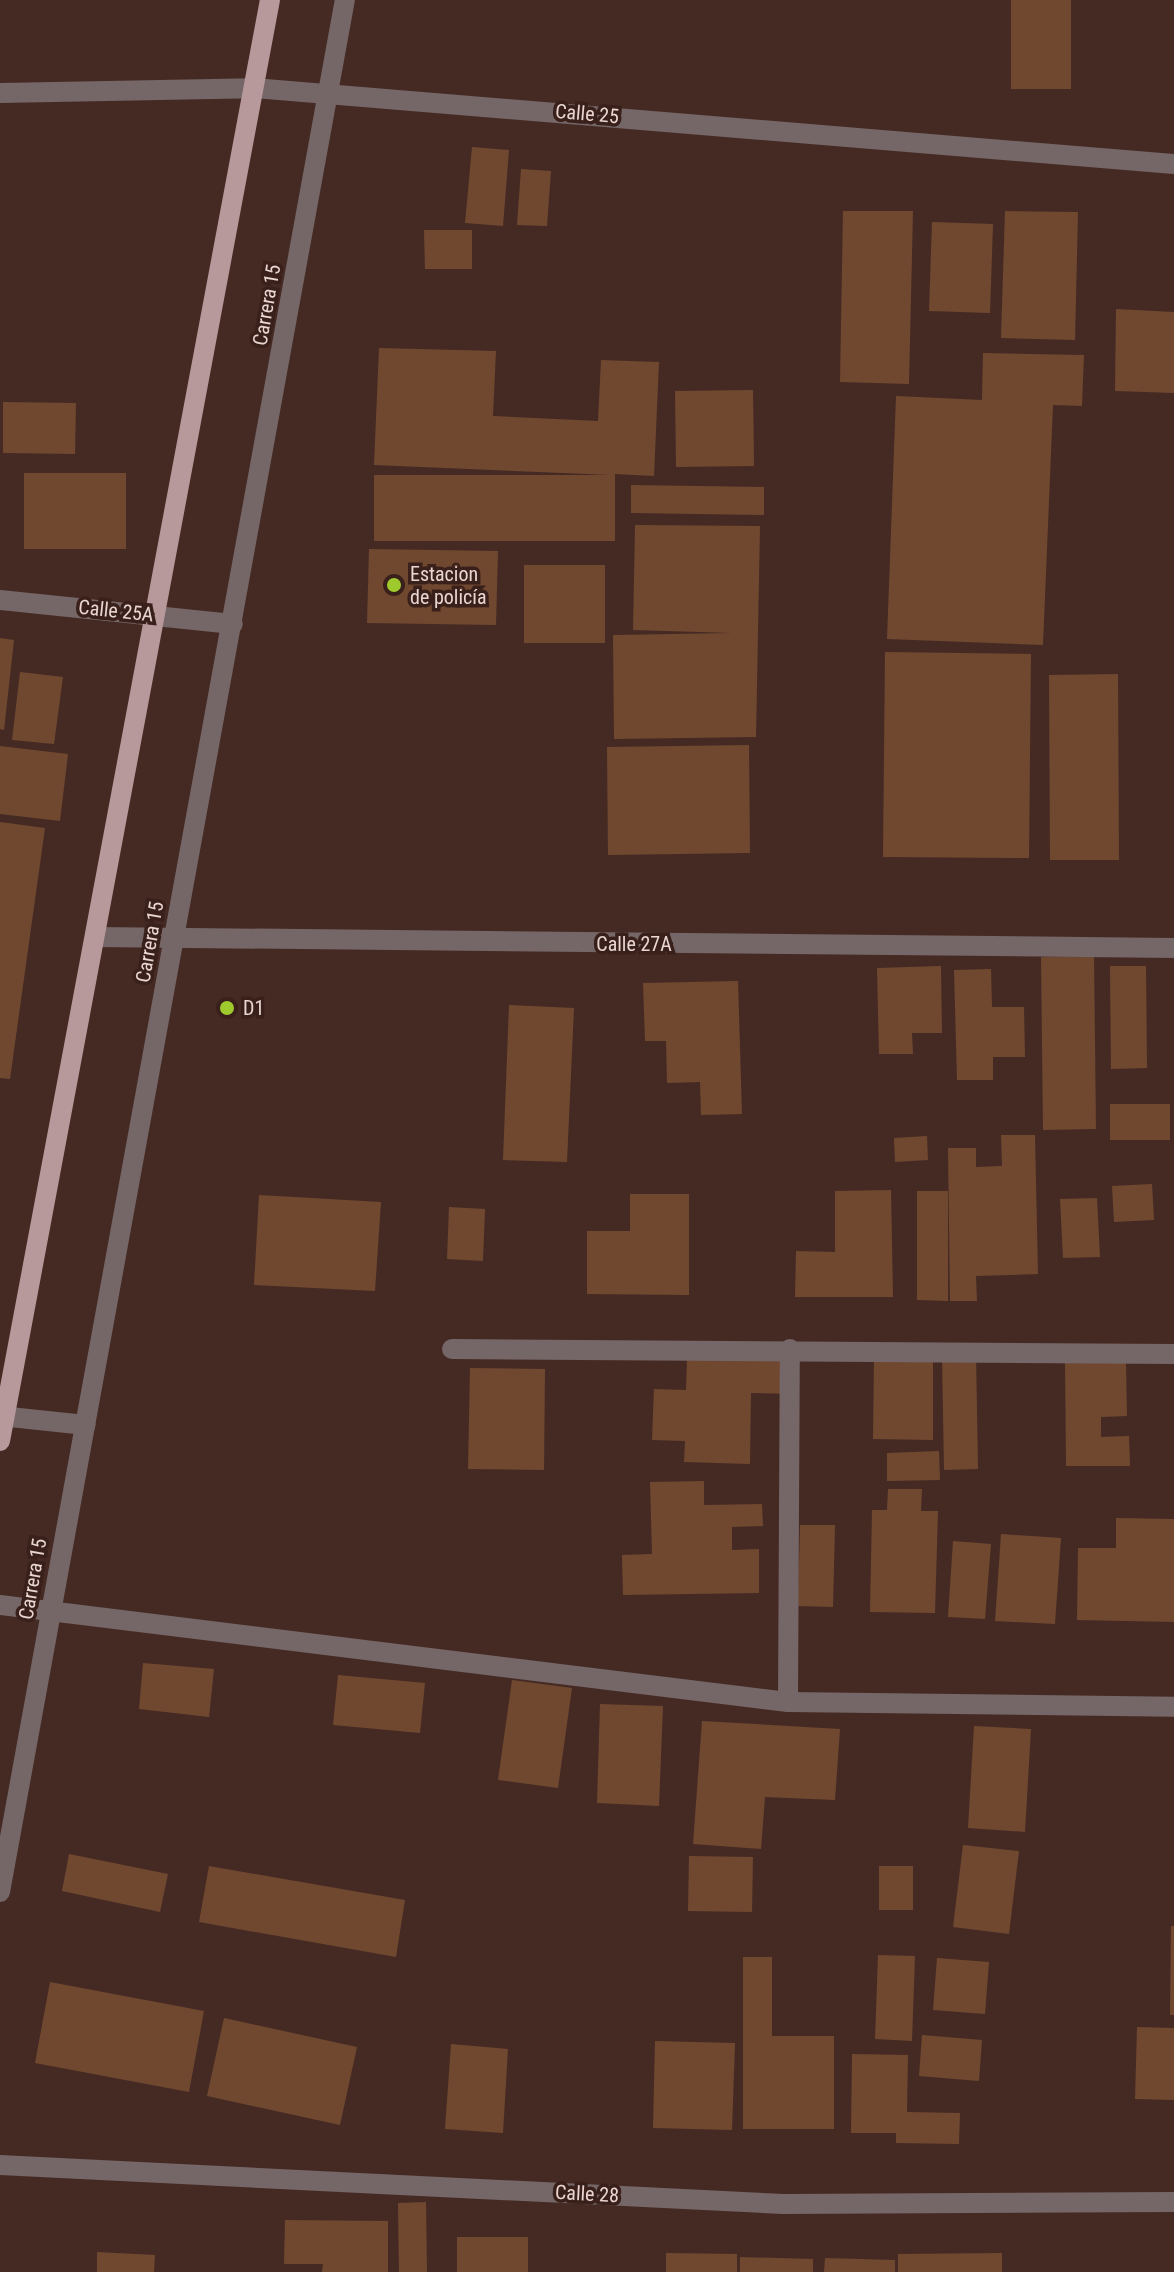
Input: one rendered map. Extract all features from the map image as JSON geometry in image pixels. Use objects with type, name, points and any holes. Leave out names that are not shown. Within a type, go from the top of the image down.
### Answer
[{"type":"main road","points":[[0,1441],[2,1416],[270,0]]},
{"type":"street","name":"Carrera 15","points":[[0,1892],[345,0]]},
{"type":"street","name":"Calle 25","points":[[0,93],[253,88],[1174,164]]},
{"type":"street","name":"Calle 25A","points":[[0,600],[233,624]]},
{"type":"street","name":"Calle 27A","points":[[95,937],[1174,948]]},
{"type":"street","points":[[452,1349],[1174,1354]]},
{"type":"street","points":[[788,1702],[790,1349]]},
{"type":"street","points":[[2,1416],[86,1425]]},
{"type":"street","points":[[0,1605],[788,1702],[1174,1707]]},
{"type":"street","name":"Calle 28","points":[[0,2165],[783,2204],[1174,2202]]},
{"type":"building","points":[[1011,0],[1071,0],[1071,89],[1011,89]]},
{"type":"building","points":[[472,147],[509,150],[503,226],[465,223]]},
{"type":"building","points":[[521,169],[551,171],[547,226],[517,225]]},
{"type":"building","points":[[843,211],[913,211],[909,384],[840,382]]},
{"type":"building","points":[[1005,211],[1078,212],[1075,340],[1001,338]]},
{"type":"building","points":[[932,222],[993,224],[990,313],[929,311]]},
{"type":"building","points":[[424,230],[472,230],[472,269],[425,269]]},
{"type":"building","points":[[1116,309],[1174,312],[1174,393],[1115,391]]},
{"type":"building","points":[[379,348],[496,351],[493,416],[598,421],[601,360],[659,362],[654,476],[615,474],[615,541],[374,541],[374,475],[610,475],[374,465]]},
{"type":"building","points":[[983,353],[1084,355],[1082,406],[1053,405],[1043,645],[887,639],[896,396],[982,400]]},
{"type":"building","points":[[753,390],[754,466],[676,467],[675,391]]},
{"type":"building","points":[[3,402],[76,403],[75,454],[3,453]]},
{"type":"building","points":[[24,473],[126,473],[126,549],[24,549]]},
{"type":"building","points":[[631,485],[764,487],[764,515],[631,513]]},
{"type":"building","points":[[635,525],[760,526],[756,737],[614,739],[613,635],[732,633],[633,630]]},
{"type":"building","points":[[369,549],[498,551],[496,625],[367,623]]},
{"type":"building","points":[[524,565],[605,565],[605,643],[524,643]]},
{"type":"building","points":[[0,638],[14,640],[4,730],[0,729]]},
{"type":"building","points":[[885,652],[1031,654],[1029,858],[883,857]]},
{"type":"building","points":[[20,672],[63,677],[54,744],[12,740]]},
{"type":"building","points":[[1118,674],[1119,860],[1050,860],[1049,675]]},
{"type":"building","points":[[749,745],[750,853],[608,855],[607,747]]},
{"type":"building","points":[[0,746],[68,754],[60,821],[0,814]]},
{"type":"building","points":[[0,822],[45,828],[10,1079],[0,1078]]},
{"type":"building","points":[[1094,956],[1096,1129],[1043,1130],[1041,957]]},
{"type":"building","points":[[941,966],[942,1033],[912,1033],[913,1054],[879,1054],[877,968]]},
{"type":"building","points":[[1110,966],[1146,966],[1147,1068],[1111,1069]]},
{"type":"building","points":[[991,969],[992,1007],[1024,1007],[1025,1057],[993,1057],[993,1080],[957,1080],[954,970]]},
{"type":"building","points":[[738,981],[742,1114],[701,1115],[700,1082],[667,1083],[666,1041],[645,1041],[643,983]]},
{"type":"building","points":[[509,1005],[574,1008],[567,1162],[503,1160]]},
{"type":"building","points":[[1110,1104],[1170,1104],[1170,1140],[1110,1140]]},
{"type":"building","points":[[1001,1135],[1035,1135],[1038,1274],[976,1276],[977,1301],[950,1301],[948,1148],[976,1148],[976,1167],[1002,1166]]},
{"type":"building","points":[[927,1136],[928,1160],[895,1162],[894,1138]]},
{"type":"building","points":[[1152,1184],[1154,1220],[1114,1222],[1112,1186]]},
{"type":"building","points":[[891,1190],[893,1297],[795,1297],[796,1251],[835,1252],[835,1191]]},
{"type":"building","points":[[917,1191],[948,1191],[948,1301],[917,1300]]},
{"type":"building","points":[[630,1194],[689,1194],[689,1295],[587,1294],[587,1231],[630,1231]]},
{"type":"building","points":[[259,1195],[381,1202],[375,1291],[254,1285]]},
{"type":"building","points":[[1097,1198],[1100,1257],[1063,1258],[1060,1199]]},
{"type":"building","points":[[449,1207],[485,1209],[483,1261],[447,1259]]},
{"type":"building","points":[[798,1354],[796,1394],[751,1393],[750,1464],[684,1462],[685,1441],[652,1440],[654,1389],[686,1390],[687,1359]]},
{"type":"building","points":[[874,1354],[933,1355],[933,1440],[873,1439]]},
{"type":"building","points":[[942,1354],[976,1354],[978,1469],[944,1470]]},
{"type":"building","points":[[1065,1363],[1126,1363],[1127,1416],[1101,1417],[1101,1437],[1129,1436],[1130,1466],[1066,1466]]},
{"type":"building","points":[[470,1368],[545,1369],[544,1470],[468,1469]]},
{"type":"building","points":[[939,1451],[940,1480],[887,1481],[887,1453]]},
{"type":"building","points":[[704,1481],[704,1505],[762,1504],[763,1526],[732,1527],[732,1550],[759,1549],[759,1593],[623,1595],[622,1555],[652,1554],[650,1482]]},
{"type":"building","points":[[888,1489],[922,1489],[921,1511],[938,1511],[935,1613],[870,1612],[872,1510],[887,1510]]},
{"type":"building","points":[[1116,1518],[1174,1519],[1174,1622],[1077,1620],[1078,1548],[1116,1548]]},
{"type":"building","points":[[800,1525],[835,1525],[833,1607],[798,1606]]},
{"type":"building","points":[[1001,1534],[1061,1538],[1055,1624],[995,1621]]},
{"type":"building","points":[[953,1541],[991,1544],[985,1619],[948,1617]]},
{"type":"building","points":[[143,1663],[214,1669],[209,1717],[139,1709]]},
{"type":"building","points":[[338,1675],[425,1683],[420,1733],[333,1725]]},
{"type":"building","points":[[512,1680],[572,1688],[558,1788],[498,1780]]},
{"type":"building","points":[[600,1704],[663,1706],[659,1806],[597,1803]]},
{"type":"building","points":[[702,1721],[840,1729],[835,1800],[765,1797],[761,1849],[693,1844]]},
{"type":"building","points":[[974,1726],[1031,1729],[1025,1832],[968,1828]]},
{"type":"building","points":[[963,1845],[1019,1851],[1009,1934],[953,1927]]},
{"type":"building","points":[[69,1854],[168,1874],[160,1912],[62,1891]]},
{"type":"building","points":[[689,1856],[753,1857],[752,1912],[688,1911]]},
{"type":"building","points":[[209,1866],[405,1900],[396,1957],[199,1922]]},
{"type":"building","points":[[879,1866],[913,1866],[913,1910],[879,1910]]},
{"type":"building","points":[[1171,1926],[1174,1926],[1174,2015],[1170,2015]]},
{"type":"building","points":[[878,1955],[915,1956],[912,2041],[875,2039]]},
{"type":"building","points":[[743,1957],[772,1957],[772,2036],[834,2036],[834,2129],[743,2129]]},
{"type":"building","points":[[937,1958],[989,1962],[985,2014],[933,2010]]},
{"type":"building","points":[[50,1982],[204,2011],[189,2092],[35,2063]]},
{"type":"building","points":[[224,2018],[357,2047],[340,2125],[207,2096]]},
{"type":"building","points":[[1137,2027],[1174,2028],[1174,2100],[1135,2099]]},
{"type":"building","points":[[922,2035],[982,2040],[979,2081],[919,2076]]},
{"type":"building","points":[[655,2041],[735,2043],[732,2130],[653,2128]]},
{"type":"building","points":[[451,2044],[508,2049],[503,2133],[445,2129]]},
{"type":"building","points":[[852,2054],[908,2055],[907,2112],[960,2113],[959,2144],[896,2143],[896,2133],[851,2133]]},
{"type":"building","points":[[426,2202],[427,2272],[399,2272],[398,2203]]},
{"type":"building","points":[[285,2220],[388,2221],[388,2272],[322,2272],[323,2264],[284,2264]]},
{"type":"building","points":[[457,2237],[528,2237],[528,2272],[457,2272]]},
{"type":"building","points":[[97,2252],[155,2255],[154,2272],[97,2272]]},
{"type":"building","points":[[666,2253],[737,2254],[737,2272],[666,2272]]},
{"type":"building","points":[[1002,2253],[1002,2272],[898,2272],[898,2254]]},
{"type":"building","points":[[740,2257],[813,2259],[813,2272],[740,2272]]},
{"type":"building","points":[[825,2258],[895,2260],[895,2272],[824,2272]]},
{"type":"place","name":"Estacion de policía","points":[[394,585]]},
{"type":"place","name":"D1","points":[[227,1008]]}]
